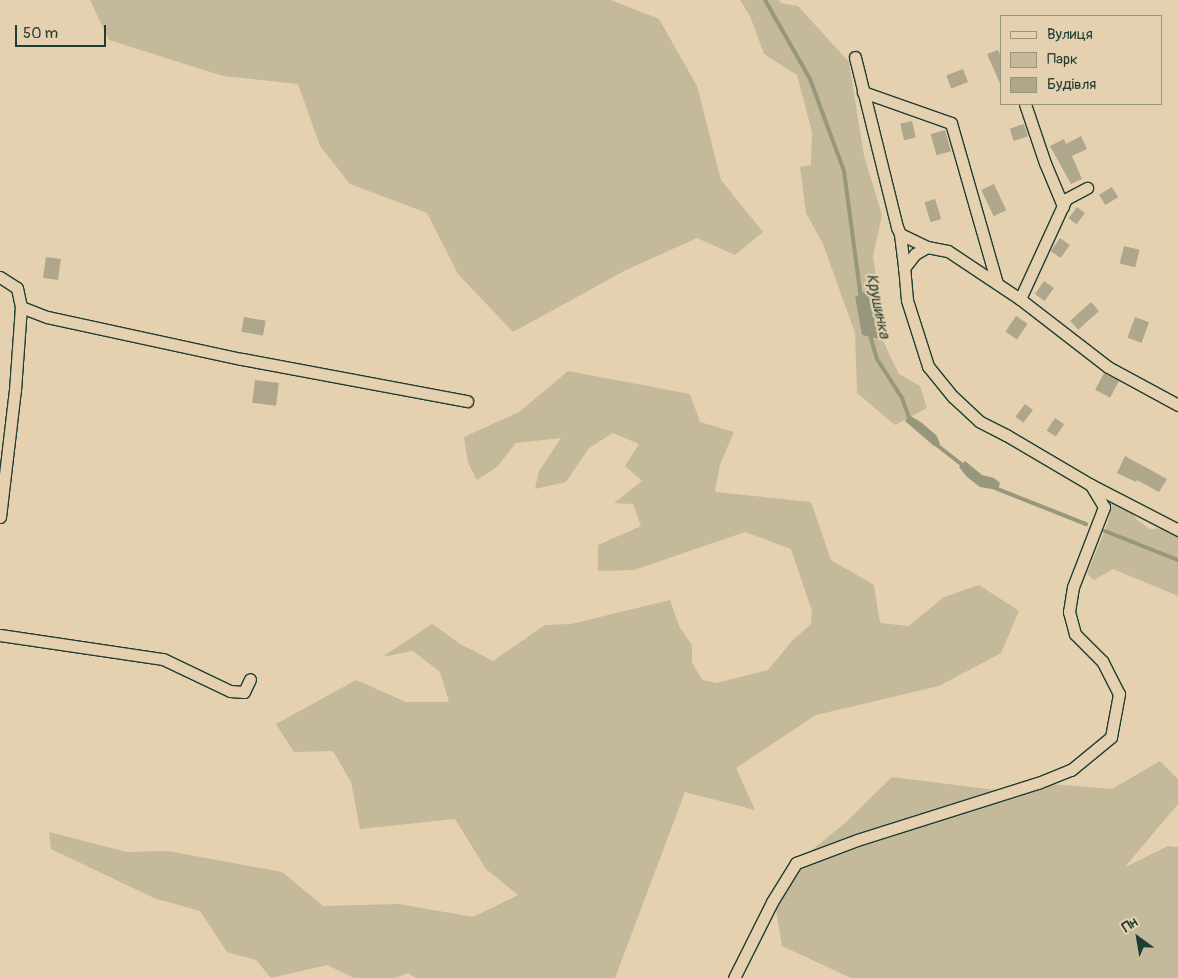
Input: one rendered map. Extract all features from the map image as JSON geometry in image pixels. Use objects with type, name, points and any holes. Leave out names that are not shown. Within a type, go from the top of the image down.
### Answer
[{"type":"street","points":[[854,57],[900,234],[907,300],[928,366],[954,397],[979,421],[1092,485],[1178,530]]},
{"type":"street","points":[[863,92],[951,123],[997,283]]},
{"type":"street","points":[[1025,105],[1045,163],[1063,206]]},
{"type":"street","points":[[1020,299],[1066,199],[1088,188]]},
{"type":"street","points":[[900,234],[927,247],[948,251],[1020,299],[1108,367],[1178,405]]},
{"type":"street","points":[[904,268],[915,254],[927,247]]},
{"type":"street","points":[[0,277],[17,288],[21,307],[16,390],[0,517]]},
{"type":"street","points":[[21,307],[47,317],[242,359],[468,401]]},
{"type":"street","points":[[734,978],[772,902],[796,863],[857,840],[1038,784],[1071,770],[1110,737],[1119,694],[1102,661],[1074,634],[1069,612],[1073,587],[1104,507],[1092,485]]},
{"type":"street","points":[[0,635],[163,659],[230,692],[244,692],[250,679]]},
{"type":"green space","points":[[90,0],[611,0],[659,19],[697,86],[721,180],[763,232],[735,255],[697,238],[626,270],[513,332],[458,274],[427,213],[350,184],[320,146],[298,84],[223,76],[109,40]]},
{"type":"green space","points":[[740,0],[779,0],[780,3],[798,6],[849,62],[864,156],[882,215],[873,256],[877,284],[855,297],[862,335],[883,341],[899,374],[920,386],[927,408],[895,425],[857,393],[855,333],[823,244],[806,213],[800,167],[811,165],[812,132],[797,75],[764,54],[750,16]]},
{"type":"green space","points":[[568,371],[690,394],[700,422],[734,432],[720,464],[715,492],[811,502],[831,560],[874,585],[880,623],[909,626],[944,597],[979,585],[1019,611],[1001,653],[939,686],[816,715],[736,768],[755,810],[685,792],[615,978],[416,978],[408,973],[395,978],[354,978],[327,965],[271,978],[256,960],[227,952],[200,911],[154,898],[51,849],[49,832],[127,852],[168,851],[282,872],[323,906],[399,904],[473,917],[518,895],[486,869],[455,819],[360,829],[351,782],[333,751],[294,752],[276,724],[356,680],[406,702],[449,702],[440,672],[413,651],[382,657],[432,624],[462,645],[493,661],[545,625],[571,624],[670,600],[679,626],[692,645],[692,662],[702,680],[716,683],[768,670],[793,640],[811,624],[812,611],[791,549],[745,532],[634,570],[598,571],[598,545],[641,526],[633,504],[614,503],[642,481],[625,466],[639,444],[613,433],[589,448],[566,482],[535,489],[539,471],[561,438],[516,443],[497,467],[477,480],[468,463],[464,437],[519,412]]},
{"type":"green space","points":[[1123,499],[1137,520],[1150,529],[1170,528],[1178,533],[1178,596],[1113,569],[1094,580],[1087,574],[1108,522],[1112,502]]},
{"type":"green space","points":[[1160,761],[1178,779],[1178,804],[1125,867],[1168,846],[1178,847],[1178,978],[851,978],[782,946],[774,899],[796,863],[845,823],[892,777],[996,790],[1038,783],[1112,789]]},
{"type":"water","points":[[877,284],[880,335],[878,339],[862,335],[855,297]]},
{"type":"water","points":[[909,415],[937,436],[940,444],[934,446],[905,421]]},
{"type":"water","points":[[965,461],[982,475],[994,478],[1000,483],[998,490],[980,487],[967,477],[959,467]]},
{"type":"building","points":[[998,50],[1000,54],[1000,83],[987,54]]},
{"type":"building","points":[[963,69],[968,82],[951,89],[946,75]]},
{"type":"building","points":[[912,121],[916,138],[904,140],[900,124]]},
{"type":"building","points":[[1024,124],[1028,136],[1014,141],[1010,129]]},
{"type":"building","points":[[945,130],[951,151],[937,155],[931,134]]},
{"type":"building","points":[[1081,136],[1087,149],[1072,156],[1082,179],[1071,184],[1050,146],[1064,139],[1066,144]]},
{"type":"building","points":[[994,184],[1006,210],[994,216],[981,190]]},
{"type":"building","points":[[1112,187],[1118,197],[1105,205],[1099,195]]},
{"type":"building","points":[[935,199],[941,219],[931,222],[924,202]]},
{"type":"building","points":[[1077,207],[1085,213],[1077,224],[1069,218]]},
{"type":"building","points":[[1060,238],[1070,245],[1061,258],[1051,251]]},
{"type":"building","points":[[1124,246],[1140,250],[1135,267],[1120,263]]},
{"type":"building","points":[[46,257],[61,259],[58,280],[43,278]]},
{"type":"building","points":[[1044,281],[1054,288],[1045,301],[1035,294]]},
{"type":"building","points":[[1091,302],[1099,311],[1078,330],[1070,321]]},
{"type":"building","points":[[1016,316],[1028,324],[1017,340],[1005,332]]},
{"type":"building","points":[[244,317],[266,321],[263,336],[241,332]]},
{"type":"building","points":[[1135,317],[1149,322],[1142,343],[1127,338]]},
{"type":"building","points":[[1104,373],[1119,381],[1110,398],[1095,390]]},
{"type":"building","points":[[255,380],[279,383],[276,406],[252,403]]},
{"type":"building","points":[[1025,404],[1033,410],[1023,423],[1015,417]]},
{"type":"building","points":[[1055,418],[1064,424],[1056,437],[1047,430]]},
{"type":"building","points":[[1125,456],[1167,479],[1159,492],[1137,480],[1136,482],[1117,473]]},
{"type":"waterway","name":"Крушинка","points":[[765,0],[810,79],[844,171],[861,299]]},
{"type":"waterway","name":"Крушинка","points":[[870,335],[877,359],[902,398],[910,420]]},
{"type":"waterway","name":"Крушинка","points":[[933,442],[965,467]]},
{"type":"waterway","name":"Крушинка","points":[[995,488],[1086,524]]},
{"type":"waterway","name":"Крушинка","points":[[1105,531],[1178,560]]}]
